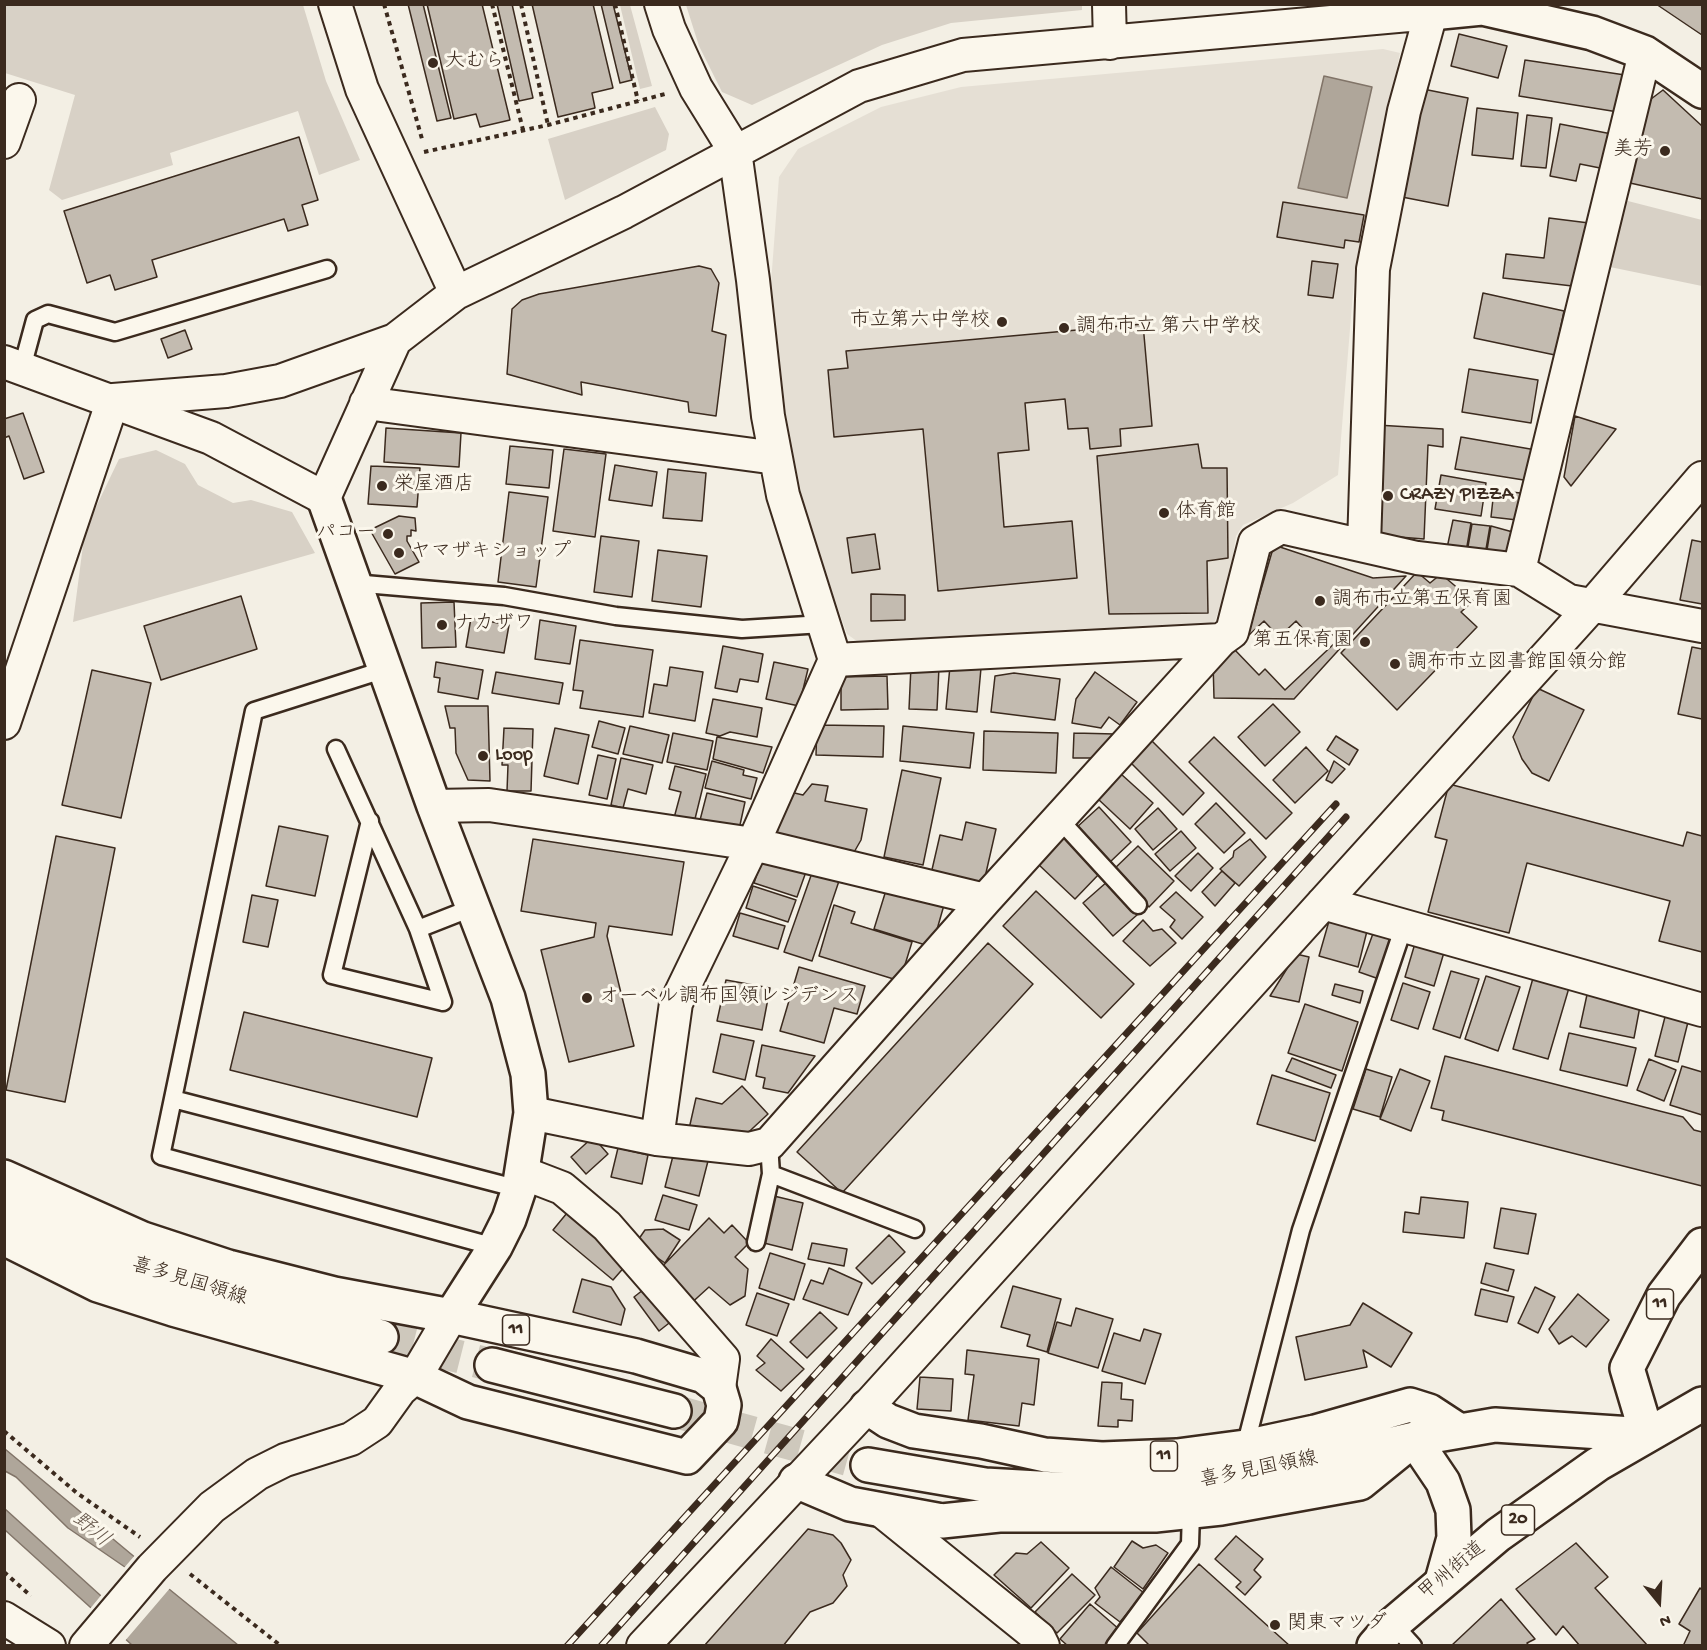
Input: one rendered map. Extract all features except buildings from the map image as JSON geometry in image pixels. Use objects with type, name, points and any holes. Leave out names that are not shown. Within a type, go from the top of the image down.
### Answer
[{"type":"main road","points":[[1434,9],[1482,8],[1592,33],[1645,53],[1702,91]]},
{"type":"main road","points":[[324,498],[434,806],[474,908],[520,1038],[528,1074],[531,1113],[521,1181],[509,1219],[495,1247],[451,1316]]},
{"type":"main road","name":"11","points":[[4,1177],[143,1239],[228,1267],[334,1294],[451,1316],[636,1356],[704,1376],[719,1388]]},
{"type":"main road","name":"喜多見国領線","points":[[4,1206],[136,1269],[381,1337]]},
{"type":"main road","points":[[4,1238],[98,1285],[173,1309],[415,1377],[468,1402],[687,1457],[722,1421],[724,1405],[719,1388]]},
{"type":"main road","name":"11","points":[[1647,1435],[1627,1368],[1664,1295],[1702,1245]]},
{"type":"main road","name":"11","points":[[492,1365],[674,1411]]},
{"type":"main road","name":"20","points":[[1647,1435],[1702,1404]]},
{"type":"main road","name":"11","points":[[867,1407],[888,1421],[914,1431],[981,1441],[1045,1455],[1102,1459],[1177,1456],[1245,1447],[1315,1432],[1410,1405],[1429,1411],[1458,1430]]},
{"type":"main road","name":"喜多見国領線","points":[[868,1465],[985,1485],[1073,1490],[1188,1485],[1273,1472],[1414,1439],[1495,1425],[1647,1435]]},
{"type":"main road","name":"甲州街道","points":[[1393,1638],[1442,1581],[1498,1535],[1598,1464],[1647,1435]]},
{"type":"main road","points":[[796,1481],[850,1504],[942,1521],[999,1515],[1107,1517],[1191,1512],[1360,1483],[1414,1439],[1443,1482],[1453,1510],[1454,1538],[1442,1581]]},
{"type":"street","points":[[335,4],[362,89],[456,293]]},
{"type":"street","points":[[657,1139],[676,1003],[753,844],[835,660],[783,495],[768,417],[753,280],[735,151],[696,88],[669,29],[661,4]]},
{"type":"street","points":[[1109,4],[1110,43]]},
{"type":"street","points":[[113,400],[226,391],[280,381],[395,340],[456,293],[624,212],[859,86],[953,58],[1434,9],[1404,111],[1373,269],[1364,545]]},
{"type":"street","points":[[1519,570],[1645,53]]},
{"type":"street","points":[[4,142],[19,100]]},
{"type":"street","points":[[13,365],[211,438],[324,498],[395,340]]},
{"type":"street","points":[[340,358],[360,372],[368,397]]},
{"type":"street","points":[[211,438],[208,422],[210,408],[226,391]]},
{"type":"street","points":[[368,397],[776,459]]},
{"type":"street","points":[[4,723],[113,400]]},
{"type":"street","points":[[644,1646],[867,1407],[1591,607],[1702,478]]},
{"type":"street","points":[[531,1113],[657,1139],[749,1149],[770,1159],[985,900],[1221,640],[1232,632],[1255,542],[1281,527],[1417,558],[1519,570],[1569,601],[1591,607],[1702,626]]},
{"type":"street","points":[[835,660],[1221,640]]},
{"type":"street","points":[[434,806],[489,805],[753,844],[985,900]]},
{"type":"street","points":[[1323,903],[1702,1010]]},
{"type":"street","points":[[521,1181],[562,1188],[607,1226],[723,1359],[719,1388]]},
{"type":"street","points":[[91,1639],[153,1568],[212,1507],[257,1474],[285,1460],[351,1439],[377,1422],[400,1390],[415,1377],[451,1316]]},
{"type":"street","points":[[882,1510],[1039,1638],[1043,1646]]},
{"type":"street","points":[[4,1618],[49,1646]]},
{"type":"lane","points":[[13,365],[36,320],[48,314],[115,332],[327,269]]},
{"type":"lane","points":[[353,583],[504,596],[616,616],[742,629],[823,624]]},
{"type":"lane","points":[[386,669],[254,711],[161,1156],[495,1247]]},
{"type":"lane","points":[[336,749],[370,821],[418,929],[443,1002],[332,975],[370,821]]},
{"type":"lane","points":[[1059,819],[1138,905]]},
{"type":"lane","points":[[418,929],[474,908]]},
{"type":"lane","points":[[1245,1447],[1301,1230],[1404,926]]},
{"type":"lane","points":[[173,1099],[521,1181]]},
{"type":"lane","points":[[756,1242],[770,1159],[915,1229]]},
{"type":"lane","points":[[1115,1646],[1190,1544],[1191,1512]]},
{"type":"path","points":[[384,4],[426,151]]},
{"type":"path","points":[[492,4],[523,130]]},
{"type":"path","points":[[521,4],[548,125]]},
{"type":"path","points":[[615,4],[638,101]]},
{"type":"path","points":[[419,154],[548,125],[672,92]]},
{"type":"shaded area","points":[[686,4],[1082,5],[1082,10],[951,23],[882,45],[752,105],[722,92],[699,46]]},
{"type":"shaded area","points":[[5,5],[303,5],[326,81],[360,160],[319,175],[298,111],[170,153],[173,165],[62,200],[49,190],[75,95],[5,73]]},
{"type":"shaded area","points":[[620,5],[630,5],[652,86],[640,89]]},
{"type":"shaded area","name":"調布市立 第六中学校","points":[[1383,49],[1400,53],[1355,268],[1338,475],[1293,503],[1243,525],[1236,536],[1228,586],[1213,626],[865,647],[847,634],[794,485],[771,283],[779,177],[798,149],[881,107],[961,87]]},
{"type":"shaded area","points":[[655,107],[669,134],[666,150],[565,200],[548,139]]},
{"type":"shaded area","points":[[1624,200],[1702,220],[1702,286],[1610,267]]},
{"type":"shaded area","points":[[156,450],[185,464],[198,485],[233,503],[251,500],[292,512],[315,553],[73,622],[85,530],[119,459]]},
{"type":"water","points":[[1324,76],[1372,87],[1347,198],[1298,188]]},
{"type":"water","name":"野川","points":[[5,1449],[238,1645],[132,1645],[5,1530],[4,1508],[111,1605],[138,1576],[68,1528],[16,1477],[5,1471]]},
{"type":"pier","points":[[136,1554],[171,1587],[124,1642],[89,1610],[103,1593],[112,1602],[136,1577],[123,1569]]},
{"type":"tunnel","points":[[381,1337],[492,1365]]},
{"type":"tunnel","points":[[674,1411],[868,1465]]},
{"type":"railway","points":[[567,1646],[1336,804]]},
{"type":"railway","points":[[601,1646],[1346,817]]},
{"type":"place","name":"大むら","points":[[433,63]]},
{"type":"place","name":"美芳","points":[[1665,151]]},
{"type":"place","name":"市立第六中学校","points":[[1002,322]]},
{"type":"place","name":"調布市立 第六中学校","points":[[1064,328]]},
{"type":"place","name":"栄屋酒店","points":[[382,486]]},
{"type":"place","name":"CRAZY PIZZA","points":[[1388,496]]},
{"type":"place","name":"体育館","points":[[1164,513]]},
{"type":"place","name":"パコー","points":[[388,534]]},
{"type":"place","name":"ヤマザキショップ","points":[[399,553]]},
{"type":"place","name":"調布市立第五保育園","points":[[1320,601]]},
{"type":"place","name":"ナカザワ","points":[[442,625]]},
{"type":"place","name":"第五保育園","points":[[1365,642]]},
{"type":"place","name":"調布市立図書館国領分館","points":[[1395,664]]},
{"type":"place","name":"Loop","points":[[483,756]]},
{"type":"place","name":"オーベル調布国領レジデンス","points":[[587,998]]},
{"type":"place","name":"関東マツダ","points":[[1275,1625]]}]
